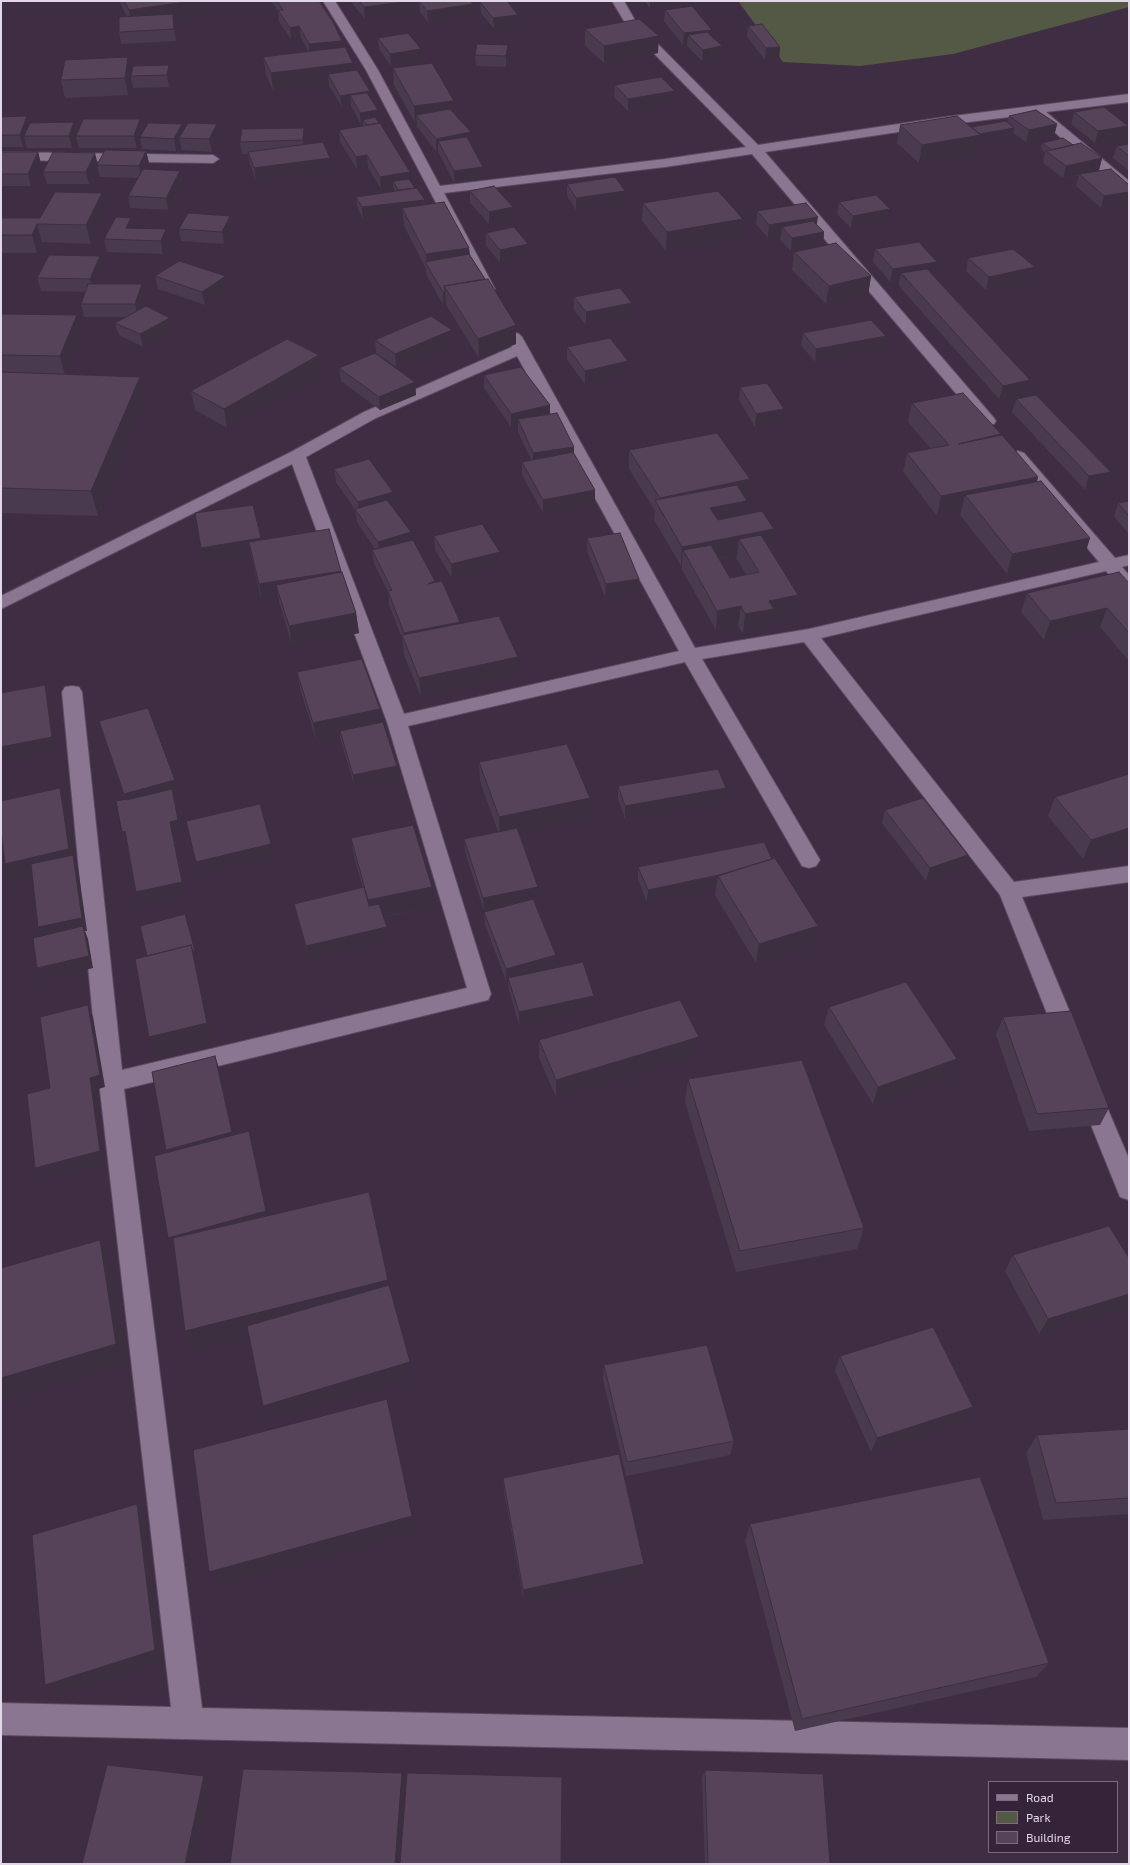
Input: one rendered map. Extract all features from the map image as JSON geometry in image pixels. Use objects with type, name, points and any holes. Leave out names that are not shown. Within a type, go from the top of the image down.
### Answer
[{"type":"street","points":[[329,1],[372,70],[495,301]]},
{"type":"street","points":[[618,1],[631,24],[756,150],[995,430]]},
{"type":"street","points":[[436,190],[665,163],[945,122],[1129,98]]},
{"type":"street","points":[[1036,110],[1129,188]]},
{"type":"street","points":[[1,156],[212,159]]},
{"type":"street","points":[[506,322],[690,655],[808,860]]},
{"type":"street","points":[[1,603],[297,455],[370,415],[520,349]]},
{"type":"street","points":[[1011,448],[1129,586]]},
{"type":"street","points":[[110,1082],[480,994],[397,722],[297,455]]},
{"type":"street","points":[[397,722],[690,655],[809,635],[1129,560]]},
{"type":"street","points":[[809,635],[1009,891],[1129,1189]]},
{"type":"street","points":[[72,692],[110,1082],[188,1723]]},
{"type":"street","points":[[1009,891],[1129,874]]},
{"type":"street","points":[[1,1718],[1129,1744]]},
{"type":"green space","points":[[738,1],[1129,1],[1129,7],[953,54],[860,66],[783,62]]},
{"type":"building","points":[[124,1],[192,1],[129,10]]},
{"type":"building","points":[[277,1],[319,1],[333,22],[342,41],[309,44],[299,26],[290,28],[278,10],[283,10]]},
{"type":"building","points":[[359,1],[412,1],[364,7]]},
{"type":"building","points":[[419,1],[470,1],[473,4],[427,11]]},
{"type":"building","points":[[507,1],[518,15],[493,18],[480,2]]},
{"type":"building","points":[[692,6],[712,30],[684,33],[665,10]]},
{"type":"building","points":[[173,14],[174,29],[119,32],[119,17]]},
{"type":"building","points":[[639,19],[659,36],[604,46],[585,29]]},
{"type":"building","points":[[762,24],[780,47],[766,48],[748,26]]},
{"type":"building","points":[[707,32],[722,46],[703,50],[688,35]]},
{"type":"building","points":[[408,33],[421,49],[390,54],[378,38]]},
{"type":"building","points":[[477,44],[508,45],[506,56],[475,55]]},
{"type":"building","points":[[345,47],[353,63],[271,73],[263,57]]},
{"type":"building","points":[[128,57],[125,78],[61,80],[65,60]]},
{"type":"building","points":[[432,63],[454,101],[414,106],[393,68]]},
{"type":"building","points":[[169,65],[167,75],[131,76],[133,66]]},
{"type":"building","points":[[357,70],[370,91],[340,96],[328,74]]},
{"type":"building","points":[[661,77],[675,91],[628,99],[615,85]]},
{"type":"building","points":[[367,93],[378,110],[360,113],[350,95]]},
{"type":"building","points":[[1104,107],[1128,126],[1098,131],[1074,112]]},
{"type":"building","points":[[450,109],[471,132],[436,139],[416,115]]},
{"type":"building","points":[[1036,110],[1057,124],[1029,130],[1009,116]]},
{"type":"building","points":[[27,116],[20,135],[1,135],[1,117]]},
{"type":"building","points":[[957,116],[981,135],[922,145],[900,125]]},
{"type":"building","points":[[375,117],[379,123],[367,125],[363,120]]},
{"type":"building","points":[[83,119],[140,119],[134,136],[76,136]]},
{"type":"building","points":[[1006,121],[1014,128],[980,134],[971,127]]},
{"type":"building","points":[[74,122],[69,136],[24,136],[30,123]]},
{"type":"building","points":[[148,123],[182,124],[174,139],[140,137]]},
{"type":"building","points":[[188,123],[217,124],[209,139],[179,138]]},
{"type":"building","points":[[380,123],[410,172],[380,177],[367,155],[356,157],[339,130]]},
{"type":"building","points":[[304,128],[303,140],[240,142],[242,129]]},
{"type":"building","points":[[467,137],[483,167],[454,171],[438,141]]},
{"type":"building","points":[[1063,138],[1073,145],[1052,150],[1042,143]]},
{"type":"building","points":[[323,142],[330,158],[254,168],[248,152]]},
{"type":"building","points":[[1081,143],[1102,158],[1066,166],[1046,151]]},
{"type":"building","points":[[1129,144],[1129,156],[1117,146]]},
{"type":"building","points":[[105,150],[146,151],[139,166],[97,165]]},
{"type":"building","points":[[1,152],[38,152],[28,174],[1,174]]},
{"type":"building","points":[[53,152],[95,153],[86,172],[43,172]]},
{"type":"building","points":[[143,169],[180,171],[166,198],[128,196]]},
{"type":"building","points":[[1111,169],[1129,185],[1129,192],[1104,196],[1079,174]]},
{"type":"building","points":[[615,177],[625,191],[576,198],[567,184]]},
{"type":"building","points":[[409,179],[415,188],[398,190],[393,181]]},
{"type":"building","points":[[494,186],[513,207],[489,212],[470,191]]},
{"type":"building","points":[[417,188],[425,200],[362,207],[356,197]]},
{"type":"building","points":[[718,191],[743,219],[667,232],[643,203]]},
{"type":"building","points":[[55,192],[102,193],[86,225],[37,224],[32,235],[1,235],[1,218],[40,218]]},
{"type":"building","points":[[876,195],[890,209],[853,216],[839,202]]},
{"type":"building","points":[[444,202],[469,248],[426,254],[402,208]]},
{"type":"building","points":[[806,203],[818,217],[769,225],[757,211]]},
{"type":"building","points":[[188,213],[230,216],[222,232],[179,229]]},
{"type":"building","points":[[116,217],[131,218],[126,228],[166,229],[161,241],[104,239]]},
{"type":"building","points":[[813,221],[824,232],[792,238],[782,227]]},
{"type":"building","points":[[514,227],[528,244],[500,250],[486,233]]},
{"type":"building","points":[[919,242],[937,262],[893,269],[875,249]]},
{"type":"building","points":[[836,243],[871,276],[829,286],[794,252]]},
{"type":"building","points":[[1013,249],[1035,267],[989,277],[968,258]]},
{"type":"building","points":[[469,254],[485,279],[444,286],[445,292],[443,292],[425,262]]},
{"type":"building","points":[[49,255],[100,256],[90,279],[37,278]]},
{"type":"building","points":[[179,261],[226,276],[202,292],[155,276]]},
{"type":"building","points":[[927,269],[1030,380],[1003,386],[901,273]]},
{"type":"building","points":[[488,279],[516,325],[478,339],[444,286]]},
{"type":"building","points":[[88,284],[142,284],[135,304],[81,304]]},
{"type":"building","points":[[620,288],[632,303],[586,312],[574,297]]},
{"type":"building","points":[[146,306],[170,318],[140,334],[115,323]]},
{"type":"building","points":[[1,314],[77,315],[60,356],[1,355]]},
{"type":"building","points":[[431,316],[452,330],[395,354],[375,340]]},
{"type":"building","points":[[871,320],[886,336],[816,349],[803,333]]},
{"type":"building","points":[[610,338],[628,361],[585,371],[567,347]]},
{"type":"building","points":[[287,339],[319,355],[224,409],[191,391]]},
{"type":"building","points":[[375,353],[415,382],[379,397],[339,368]]},
{"type":"building","points":[[521,367],[550,405],[511,414],[484,375]]},
{"type":"building","points":[[1,372],[140,377],[91,491],[1,488]]},
{"type":"building","points":[[767,383],[784,409],[756,414],[740,387]]},
{"type":"building","points":[[963,393],[1001,434],[958,444],[1002,435],[1038,477],[941,496],[907,453],[949,445],[912,403]]},
{"type":"building","points":[[1036,395],[1111,472],[1089,476],[1016,399]]},
{"type":"building","points":[[557,413],[574,447],[533,453],[518,419]]},
{"type":"building","points":[[717,433],[750,479],[660,498],[629,450]]},
{"type":"building","points":[[573,452],[595,490],[543,500],[522,462]]},
{"type":"building","points":[[369,459],[393,492],[358,502],[334,469]]},
{"type":"building","points":[[1041,481],[1090,538],[1012,554],[965,495]]},
{"type":"building","points":[[737,485],[747,501],[710,508],[718,520],[762,511],[774,529],[682,547],[655,500]]},
{"type":"building","points":[[387,500],[411,532],[378,542],[355,509]]},
{"type":"building","points":[[1129,501],[1129,516],[1118,503]]},
{"type":"building","points":[[253,505],[261,538],[201,548],[195,513]]},
{"type":"building","points":[[482,524],[500,552],[451,564],[434,536]]},
{"type":"building","points":[[329,529],[341,571],[259,584],[249,542]]},
{"type":"building","points":[[620,533],[639,579],[606,584],[587,538]]},
{"type":"building","points":[[761,535],[798,595],[769,601],[774,609],[745,614],[741,606],[717,611],[683,550],[711,545],[730,578],[759,572],[739,539]]},
{"type":"building","points":[[413,540],[435,581],[428,584],[442,581],[460,622],[404,633],[388,591],[392,590],[372,550]]},
{"type":"building","points":[[342,572],[356,613],[289,626],[276,585]]},
{"type":"building","points":[[1119,572],[1129,583],[1129,633],[1107,608],[1050,621],[1027,593]]},
{"type":"building","points":[[499,616],[518,657],[419,678],[402,635]]},
{"type":"building","points":[[362,659],[380,709],[313,723],[297,672]]},
{"type":"building","points":[[45,685],[52,737],[1,747],[1,693]]},
{"type":"building","points":[[148,708],[175,780],[124,794],[99,721]]},
{"type":"building","points":[[383,722],[397,766],[353,775],[340,731]]},
{"type":"building","points":[[567,744],[590,798],[499,817],[479,762]]},
{"type":"building","points":[[718,769],[726,788],[625,806],[618,786]]},
{"type":"building","points":[[1129,774],[1129,828],[1091,840],[1055,797]]},
{"type":"building","points":[[60,788],[69,849],[5,864],[1,831],[1,801]]},
{"type":"building","points":[[172,789],[178,820],[170,822],[182,882],[136,892],[125,831],[122,832],[116,801]]},
{"type":"building","points":[[923,798],[968,855],[930,868],[885,810]]},
{"type":"building","points":[[260,804],[271,844],[196,862],[186,821]]},
{"type":"building","points":[[413,825],[432,887],[368,900],[351,838]]},
{"type":"building","points":[[517,828],[538,887],[483,898],[464,839]]},
{"type":"building","points":[[764,842],[772,859],[719,875],[648,890],[638,867]]},
{"type":"building","points":[[73,855],[82,918],[38,927],[31,864]]},
{"type":"building","points":[[775,858],[818,926],[759,944],[718,876]]},
{"type":"building","points":[[364,887],[369,906],[379,904],[387,927],[306,946],[294,904]]},
{"type":"building","points":[[533,899],[556,955],[506,969],[484,912]]},
{"type":"building","points":[[185,914],[195,951],[193,951],[191,945],[147,956],[140,926]]},
{"type":"building","points":[[83,926],[89,956],[37,968],[33,938]]},
{"type":"building","points":[[191,945],[207,1023],[149,1037],[135,959]]},
{"type":"building","points":[[583,962],[594,996],[519,1012],[508,978]]},
{"type":"building","points":[[906,982],[957,1059],[878,1087],[829,1007]]},
{"type":"building","points":[[680,1000],[699,1037],[556,1080],[539,1040]]},
{"type":"building","points":[[88,1005],[100,1075],[90,1078],[100,1151],[35,1168],[27,1094],[50,1088],[40,1017]]},
{"type":"building","points":[[1071,1011],[1109,1108],[1037,1114],[1003,1017]]},
{"type":"building","points":[[215,1056],[232,1132],[166,1150],[152,1072]]},
{"type":"building","points":[[802,1060],[864,1228],[740,1251],[688,1079]]},
{"type":"building","points":[[249,1131],[266,1211],[168,1238],[154,1156]]},
{"type":"building","points":[[369,1192],[388,1280],[185,1331],[173,1238]]},
{"type":"building","points":[[1109,1226],[1129,1258],[1129,1294],[1048,1319],[1013,1255]]},
{"type":"building","points":[[100,1240],[116,1344],[1,1378],[1,1268]]},
{"type":"building","points":[[389,1285],[410,1362],[263,1406],[247,1326]]},
{"type":"building","points":[[933,1327],[973,1407],[877,1438],[840,1356]]},
{"type":"building","points":[[707,1345],[734,1441],[627,1462],[604,1365]]},
{"type":"building","points":[[387,1399],[412,1516],[209,1572],[193,1450]]},
{"type":"building","points":[[1129,1429],[1129,1498],[1056,1503],[1037,1435]]},
{"type":"building","points":[[619,1454],[644,1564],[523,1590],[503,1478]]},
{"type":"building","points":[[980,1477],[1049,1663],[802,1719],[750,1524]]},
{"type":"building","points":[[137,1504],[155,1650],[45,1685],[32,1535]]},
{"type":"building","points":[[107,1765],[204,1776],[185,1864],[82,1864]]},
{"type":"building","points":[[243,1769],[402,1773],[395,1864],[230,1864]]},
{"type":"building","points":[[705,1770],[823,1774],[830,1864],[708,1864]]},
{"type":"building","points":[[407,1773],[562,1777],[561,1864],[400,1864]]}]
